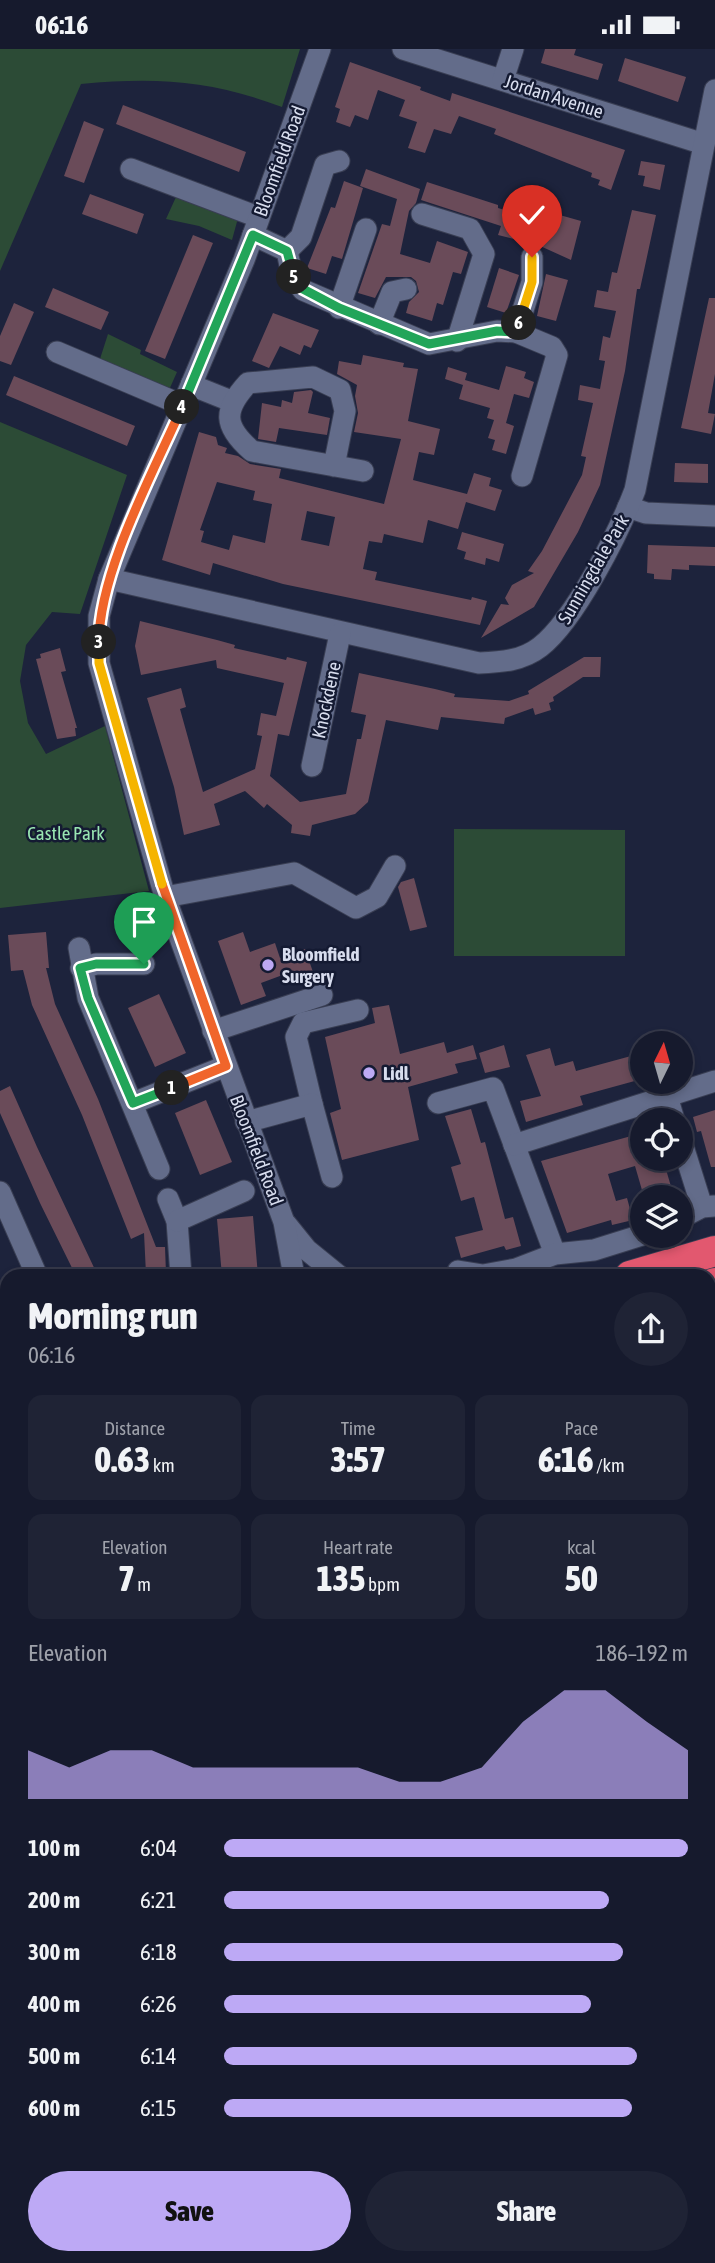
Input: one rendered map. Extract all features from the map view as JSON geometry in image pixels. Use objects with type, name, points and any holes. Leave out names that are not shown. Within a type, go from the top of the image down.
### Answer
[{"type":"highway","points":[[654,1269],[715,1251]]},
{"type":"street","name":"Bloomfield Road","points":[[294,1269],[284,1222],[165,897],[99,663],[99,615],[108,579],[187,395],[255,226],[320,49]]},
{"type":"street","name":"Jordan Avenue","points":[[403,49],[704,144]]},
{"type":"street","points":[[503,80],[513,49]]},
{"type":"street","name":"Sunningdale Park","points":[[108,579],[479,663],[509,662],[539,648],[564,624],[635,490],[715,90]]},
{"type":"street","points":[[287,251],[302,237],[325,166],[339,161]]},
{"type":"street","points":[[131,169],[255,226],[287,251],[292,275],[303,289],[339,308],[429,344],[457,341],[497,331],[516,332],[552,347],[556,355],[522,476]]},
{"type":"street","points":[[422,214],[470,229],[484,254],[457,341]]},
{"type":"street","points":[[339,308],[366,229]]},
{"type":"street","points":[[516,332],[532,282],[532,257]]},
{"type":"street","points":[[379,324],[392,292],[406,289]]},
{"type":"street","points":[[57,352],[187,395],[232,401]]},
{"type":"street","points":[[334,466],[345,411],[340,390],[313,377],[248,383],[232,401],[229,417],[239,439],[252,451],[334,466],[363,471]]},
{"type":"street","points":[[628,507],[646,513],[715,516]]},
{"type":"street","name":"Knockdene","points":[[312,766],[340,633]]},
{"type":"street","points":[[165,897],[294,873],[356,908],[377,897],[395,866]]},
{"type":"street","points":[[144,964],[96,964],[80,958],[88,998],[159,1168]]},
{"type":"street","points":[[213,1031],[322,995]]},
{"type":"street","points":[[332,1177],[296,1037],[303,1023],[358,1010]]},
{"type":"street","points":[[133,1103],[226,1066]]},
{"type":"street","points":[[514,1145],[715,1081]]},
{"type":"street","points":[[438,1103],[503,1085],[514,1145],[555,1254]]},
{"type":"street","points":[[667,1096],[670,1108]]},
{"type":"street","points":[[246,1122],[312,1104]]},
{"type":"street","points":[[693,1169],[708,1206]]},
{"type":"street","points":[[177,1221],[244,1191]]},
{"type":"street","points":[[0,1192],[34,1269]]},
{"type":"street","points":[[169,1199],[177,1221],[180,1269]]},
{"type":"street","name":"Bloomfield Road","points":[[284,1222],[307,1250],[328,1269]]},
{"type":"street","points":[[516,1269],[555,1254],[594,1250],[630,1239]]},
{"type":"green space","points":[[0,49],[300,49],[282,107],[230,91],[183,83],[134,81],[81,84],[0,271]]},
{"type":"green space","points":[[176,197],[238,218],[232,240],[199,226],[166,219]]},
{"type":"green space","points":[[108,334],[177,372],[169,390],[99,362]]},
{"type":"green space","name":"Castle Park","points":[[0,422],[127,475],[80,614],[52,612],[26,645],[20,681],[28,723],[46,754],[105,726],[149,891],[0,908]]},
{"type":"green space","points":[[454,829],[625,830],[625,956],[454,956]]},
{"type":"building","points":[[545,49],[576,49],[574,55],[603,64],[598,80],[541,63]]},
{"type":"building","points":[[625,58],[686,77],[678,102],[618,81]]},
{"type":"building","points":[[350,62],[421,87],[420,90],[450,101],[452,93],[625,150],[611,190],[598,185],[600,180],[591,177],[592,173],[494,134],[496,129],[459,116],[451,134],[434,129],[425,153],[408,148],[417,122],[399,116],[405,100],[378,90],[368,120],[355,115],[350,127],[336,122],[340,109],[335,107]]},
{"type":"building","points":[[123,105],[246,152],[239,172],[116,124]]},
{"type":"building","points":[[84,121],[104,129],[84,183],[64,176]]},
{"type":"building","points":[[641,161],[665,165],[660,190],[643,186],[645,176],[638,175]]},
{"type":"building","points":[[366,169],[420,189],[416,203],[409,211],[400,254],[430,263],[437,241],[468,252],[461,274],[453,272],[443,305],[437,303],[432,321],[406,313],[409,302],[419,292],[416,281],[411,277],[386,277],[375,298],[358,293],[382,224],[390,226],[397,199],[360,186]]},
{"type":"building","points":[[344,181],[363,188],[342,259],[332,256],[326,274],[307,268],[331,207],[335,208]]},
{"type":"building","points":[[427,182],[498,205],[498,208],[508,211],[506,217],[530,225],[535,208],[581,221],[571,260],[538,245],[498,235],[501,226],[421,200]]},
{"type":"building","points":[[90,194],[144,214],[137,234],[82,214]]},
{"type":"building","points":[[632,210],[656,215],[640,289],[637,289],[625,371],[600,485],[578,532],[534,607],[481,638],[501,604],[509,605],[505,598],[512,585],[534,573],[528,571],[542,551],[582,475],[586,457],[581,456],[593,403],[578,400],[580,385],[600,389],[605,361],[599,360],[603,336],[610,338],[616,311],[594,307],[597,290],[608,292],[612,272],[617,273]]},
{"type":"building","points":[[193,235],[213,243],[165,359],[145,351]]},
{"type":"building","points":[[499,268],[519,275],[506,313],[487,307]]},
{"type":"building","points":[[546,274],[568,280],[556,321],[537,316]]},
{"type":"building","points":[[53,288],[109,312],[101,330],[45,307]]},
{"type":"building","points":[[709,298],[715,298],[715,374],[708,413],[715,414],[711,434],[681,428]]},
{"type":"building","points":[[14,303],[34,312],[11,365],[0,361],[0,336]]},
{"type":"building","points":[[273,313],[319,330],[311,348],[304,345],[300,355],[280,346],[269,368],[252,361]]},
{"type":"building","points":[[363,355],[404,363],[403,367],[418,369],[408,421],[440,429],[434,455],[419,452],[413,480],[467,494],[474,473],[491,478],[489,486],[502,490],[495,511],[466,502],[458,529],[428,520],[423,543],[384,534],[382,543],[369,541],[363,569],[377,572],[375,580],[487,601],[480,625],[283,584],[213,563],[210,575],[162,560],[199,432],[216,437],[218,445],[227,448],[225,453],[238,456],[250,464],[281,469],[279,478],[384,504],[401,439],[354,432],[358,413],[355,396],[357,385],[337,374],[339,361],[361,365]],"holes":[[[217,482],[255,491],[253,500],[272,504],[265,543],[233,535],[229,550],[201,542],[204,531],[200,530]],[[307,511],[335,517],[329,546],[301,540]]]},
{"type":"building","points":[[506,366],[526,372],[524,378],[534,382],[529,398],[514,394],[506,423],[514,426],[506,454],[492,450],[495,440],[488,438],[494,420],[487,418],[490,408],[459,399],[463,385],[445,379],[448,367],[467,373],[465,380],[499,390]]},
{"type":"building","points":[[14,376],[135,426],[127,446],[6,395]]},
{"type":"building","points":[[294,392],[313,392],[308,413],[330,418],[327,435],[279,428],[276,442],[258,439],[262,403],[281,407],[282,400],[292,403]]},
{"type":"building","points":[[675,463],[708,464],[708,483],[674,482]]},
{"type":"building","points":[[462,532],[504,544],[499,562],[486,558],[485,565],[464,559],[466,552],[457,549]]},
{"type":"building","points":[[648,545],[715,547],[715,566],[689,565],[689,570],[672,569],[671,580],[654,579],[654,574],[647,573]]},
{"type":"building","points":[[140,621],[235,645],[234,648],[307,662],[289,736],[278,734],[270,776],[300,802],[346,794],[357,739],[361,739],[366,715],[351,712],[359,673],[455,694],[454,697],[509,701],[529,694],[528,691],[584,657],[601,657],[600,677],[583,677],[553,697],[554,701],[549,703],[551,710],[535,715],[533,708],[505,718],[504,724],[441,717],[438,730],[386,720],[368,802],[355,814],[312,825],[310,836],[291,833],[292,825],[267,804],[264,808],[245,791],[214,804],[220,825],[184,835],[174,787],[147,698],[181,688],[186,707],[180,709],[203,792],[255,769],[262,736],[257,735],[261,713],[276,716],[284,683],[217,668],[216,660],[141,675],[135,646]]},
{"type":"building","points":[[60,648],[66,671],[61,672],[77,728],[76,736],[57,739],[36,659],[41,658],[40,654]]},
{"type":"building","points":[[414,878],[427,927],[410,931],[398,887],[401,882]]},
{"type":"building","points":[[46,932],[49,968],[46,968],[55,1004],[98,1099],[156,1247],[165,1247],[166,1269],[146,1269],[144,1233],[131,1239],[82,1115],[32,1005],[23,970],[11,971],[8,935]]},
{"type":"building","name":"Bloomfield Surgery","points":[[243,932],[250,952],[275,943],[280,958],[305,949],[313,972],[290,980],[288,973],[261,983],[266,996],[241,1005],[218,941]]},
{"type":"building","points":[[159,994],[186,1053],[155,1067],[128,1008]]},
{"type":"building","name":"Lidl","points":[[389,1005],[400,1054],[444,1042],[447,1053],[473,1045],[477,1059],[455,1064],[458,1073],[408,1087],[419,1140],[342,1160],[330,1113],[341,1109],[325,1037],[375,1023],[372,1008]]},
{"type":"building","points":[[504,1045],[510,1067],[485,1073],[479,1053]]},
{"type":"building","points":[[550,1048],[555,1066],[573,1061],[576,1071],[630,1056],[630,1082],[580,1096],[583,1105],[526,1122],[520,1101],[541,1096],[526,1055]]},
{"type":"building","points":[[10,1086],[95,1269],[73,1269],[0,1113],[0,1091]]},
{"type":"building","points":[[206,1100],[232,1162],[200,1175],[175,1113]]},
{"type":"building","points":[[471,1109],[481,1143],[485,1142],[505,1219],[513,1217],[521,1246],[506,1250],[504,1246],[461,1258],[455,1237],[483,1230],[474,1197],[461,1201],[451,1167],[461,1164],[445,1116]]},
{"type":"building","points":[[715,1110],[715,1167],[711,1167],[701,1131],[697,1132],[693,1117]]},
{"type":"building","points":[[630,1136],[630,1167],[608,1174],[616,1201],[627,1198],[630,1221],[612,1225],[611,1220],[567,1233],[541,1161]]},
{"type":"building","points":[[636,1171],[666,1171],[671,1185],[641,1185]]},
{"type":"building","points":[[253,1216],[257,1269],[221,1269],[217,1219]]},
{"type":"place","name":"Bloomfield Surgery","points":[[268,965]]},
{"type":"place","name":"Lidl","points":[[369,1073]]},
{"type":"route","points":[[144,964],[96,964],[80,968],[88,998],[133,1103],[226,1066],[165,897],[115,721],[99,663],[99,615],[108,579],[253,235],[287,251],[292,275],[303,289],[339,308],[429,344],[438,345],[497,331],[516,332],[532,282],[532,257]]}]
